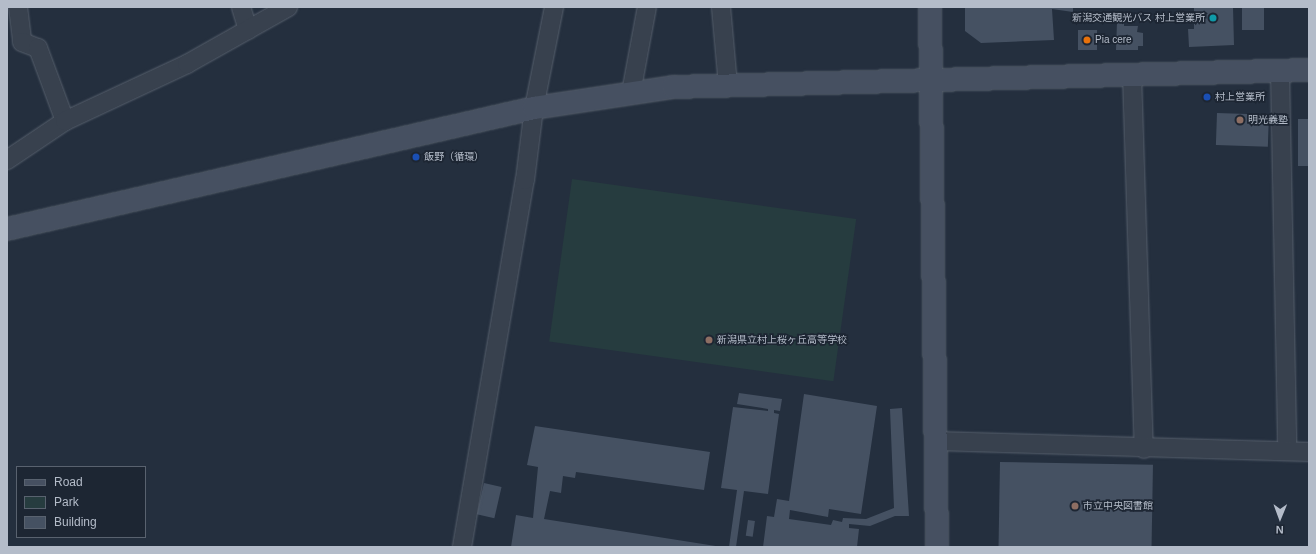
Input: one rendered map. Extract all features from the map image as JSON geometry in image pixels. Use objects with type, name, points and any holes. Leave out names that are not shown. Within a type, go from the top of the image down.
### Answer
[{"type":"street","points":[[18,7],[22,42],[38,48],[65,122]]},
{"type":"street","points":[[241,7],[248,30]]},
{"type":"street","points":[[7,160],[65,122],[187,64],[288,7]]},
{"type":"street","points":[[462,547],[525,180],[534,108],[554,7]]},
{"type":"street","points":[[631,92],[647,7]]},
{"type":"street","points":[[722,7],[728,86]]},
{"type":"street","points":[[930,7],[937,547]]},
{"type":"street","points":[[1280,70],[1287,451]]},
{"type":"street","points":[[7,229],[534,108],[631,92],[673,87],[1309,70]]},
{"type":"street","points":[[1132,74],[1144,449]]},
{"type":"street","points":[[936,441],[1144,449],[1309,452]]},
{"type":"green space","points":[[572,179],[856,219],[833,381],[549,341]]},
{"type":"building","points":[[965,7],[1073,7],[1073,12],[1052,9],[1054,40],[981,43],[965,31]]},
{"type":"building","name":"新潟交通観光バス 村上営業所","points":[[1194,7],[1233,7],[1234,45],[1189,47],[1188,29],[1194,29]]},
{"type":"building","points":[[1242,7],[1264,7],[1264,30],[1242,30]]},
{"type":"building","points":[[1117,22],[1124,22],[1124,26],[1138,26],[1137,32],[1143,33],[1143,46],[1138,46],[1138,50],[1116,50]]},
{"type":"building","name":"Pia cere","points":[[1078,30],[1097,30],[1097,50],[1078,50]]},
{"type":"building","points":[[1217,113],[1269,115],[1268,147],[1216,145]]},
{"type":"building","points":[[1298,119],[1309,119],[1309,166],[1298,166]]},
{"type":"building","points":[[739,393],[782,399],[780,411],[774,410],[774,413],[779,414],[768,494],[744,491],[736,547],[729,547],[737,490],[721,488],[733,407],[768,411],[768,409],[737,404]]},
{"type":"building","points":[[804,394],[877,406],[861,514],[829,509],[828,517],[790,510],[789,519],[831,525],[833,520],[842,522],[843,518],[866,519],[894,508],[890,409],[902,408],[909,516],[895,516],[870,526],[849,524],[849,528],[859,529],[857,547],[763,547],[767,516],[774,517],[777,499],[789,501]]},
{"type":"building","points":[[535,426],[710,452],[704,490],[576,472],[575,478],[563,476],[561,493],[550,491],[544,519],[722,547],[511,547],[516,515],[533,518],[538,467],[527,465]]},
{"type":"building","name":"市立中央図書館","points":[[1000,462],[1153,465],[1152,547],[999,547]]},
{"type":"building","points":[[484,483],[502,487],[494,518],[477,514]]},
{"type":"building","points":[[748,520],[755,521],[753,537],[746,536]]},
{"type":"place","name":"新潟交通観光バス 村上営業所","points":[[1213,18]]},
{"type":"place","name":"Pia cere","points":[[1087,40]]},
{"type":"place","name":"村上営業所","points":[[1207,97]]},
{"type":"place","name":"明光義塾","points":[[1240,120]]},
{"type":"place","name":"飯野（循環）","points":[[416,157]]},
{"type":"place","name":"新潟県立村上桜ヶ丘高等学校","points":[[709,340]]},
{"type":"place","name":"市立中央図書館","points":[[1075,506]]}]
